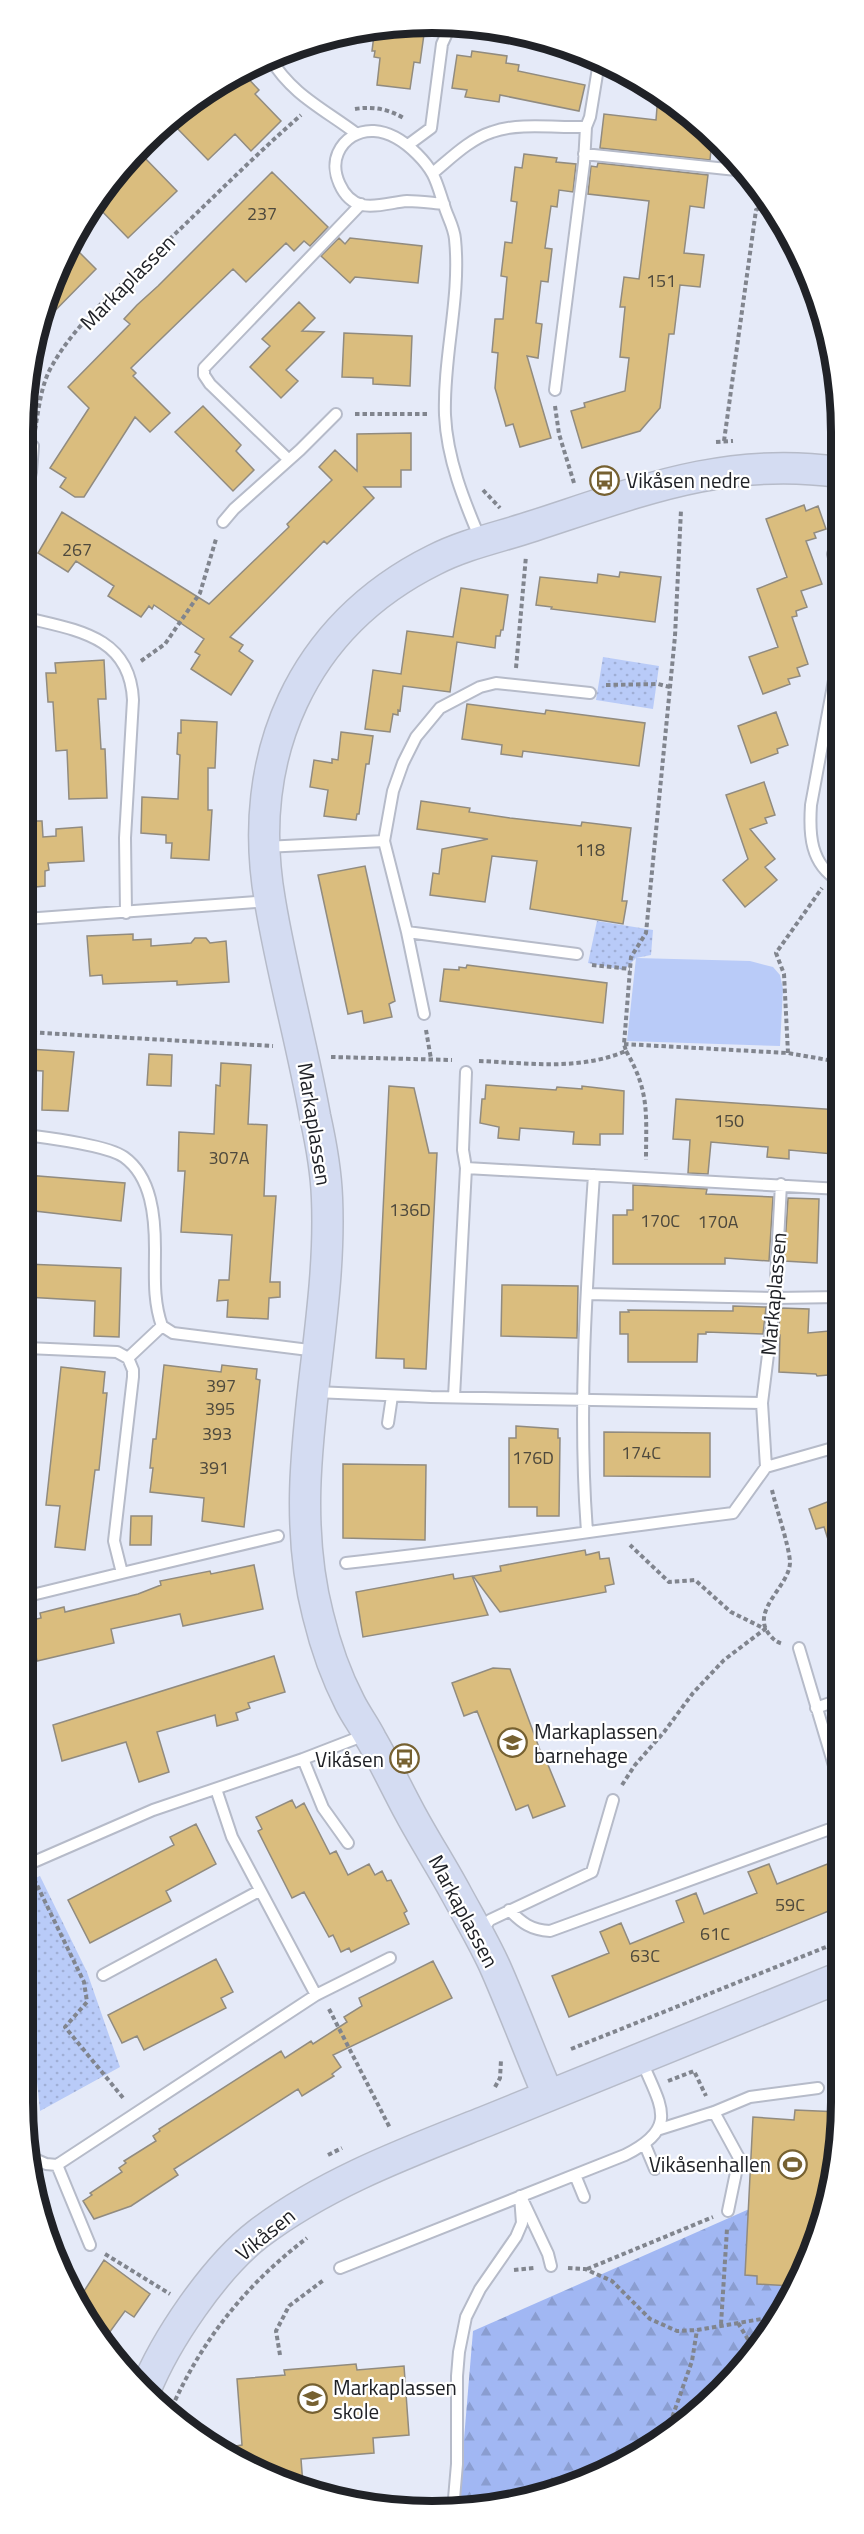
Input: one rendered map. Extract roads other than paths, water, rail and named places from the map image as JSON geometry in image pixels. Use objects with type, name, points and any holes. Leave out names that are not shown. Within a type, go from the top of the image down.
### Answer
[{"type":"street","name":"Markaplassen","points":[[548,2095],[494,1964],[350,1703],[330,1654],[310,1580],[306,1549],[304,1495],[306,1447],[328,1242],[327,1193],[324,1159],[290,1057],[263,847],[264,795],[272,754],[295,694],[329,642],[356,612],[389,586],[435,560],[475,529],[665,483],[726,471],[762,467],[831,471]]},
{"type":"street","name":"Vikåsen","points":[[149,2383],[178,2328],[213,2280],[256,2236],[329,2188],[548,2095],[831,1981]]},
{"type":"lane","points":[[408,145],[431,128],[442,44],[447,34]]},
{"type":"lane","points":[[275,65],[288,84],[357,134]]},
{"type":"lane","points":[[555,390],[586,127],[590,117],[598,69]]},
{"type":"lane","points":[[434,172],[464,148],[490,132],[528,126],[586,127]]},
{"type":"lane","points":[[444,204],[408,201],[380,205],[361,204],[347,195],[339,183],[335,168],[337,155],[344,142],[357,134],[372,131],[387,133],[408,145],[434,172],[455,236],[456,270],[445,374],[445,414],[451,456],[475,529]]},
{"type":"lane","points":[[584,154],[732,170]]},
{"type":"lane","points":[[288,459],[210,384],[204,375],[204,368],[361,204]]},
{"type":"lane","points":[[223,522],[336,414]]},
{"type":"lane","points":[[33,619],[93,637],[120,657],[128,671],[133,700],[125,838],[126,913]]},
{"type":"lane","points":[[423,1014],[407,932],[384,841],[393,791],[416,737],[440,708],[480,687],[496,683],[515,684],[590,693]]},
{"type":"lane","points":[[831,705],[811,805],[809,828],[810,842],[816,856],[831,873]]},
{"type":"lane","points":[[263,847],[384,841]]},
{"type":"lane","points":[[33,919],[270,901]]},
{"type":"lane","points":[[407,932],[577,954]]},
{"type":"lane","points":[[454,1397],[466,1168],[463,1150],[466,1066]]},
{"type":"lane","points":[[33,1137],[89,1146],[121,1155],[127,1159],[145,1183],[153,1217],[156,1310],[162,1326],[173,1333],[317,1351]]},
{"type":"lane","points":[[466,1168],[831,1188]]},
{"type":"lane","points":[[587,1531],[583,1485],[587,1294],[594,1175]]},
{"type":"lane","name":"Markaplassen","points":[[766,1467],[762,1403],[775,1298],[781,1184]]},
{"type":"lane","points":[[587,1294],[831,1297]]},
{"type":"lane","points":[[128,1358],[162,1326]]},
{"type":"lane","points":[[33,1348],[117,1352],[128,1358],[133,1370],[114,1541],[122,1573]]},
{"type":"lane","points":[[313,1392],[392,1396],[762,1403]]},
{"type":"lane","points":[[388,1423],[392,1396]]},
{"type":"lane","points":[[346,1563],[488,1547],[587,1531],[733,1513],[766,1467],[831,1449]]},
{"type":"lane","points":[[33,1595],[278,1536]]},
{"type":"lane","points":[[799,1648],[831,1757]]},
{"type":"lane","points":[[816,1708],[831,1703]]},
{"type":"lane","points":[[33,1862],[153,1810],[369,1734]]},
{"type":"lane","points":[[303,1759],[323,1808],[348,1843]]},
{"type":"lane","points":[[216,1789],[232,1837],[316,1995]]},
{"type":"lane","points":[[478,1935],[490,1920],[592,1872],[613,1800]]},
{"type":"lane","points":[[509,1910],[523,1925],[536,1930],[550,1931],[831,1829]]},
{"type":"lane","points":[[103,1975],[259,1891]]},
{"type":"lane","points":[[37,2160],[57,2165],[316,1995],[390,1958]]},
{"type":"lane","points":[[641,2058],[661,2116],[660,2129]]},
{"type":"lane","points":[[340,2268],[645,2145],[660,2129],[714,2112],[750,2097],[818,2088]]},
{"type":"lane","points":[[714,2112],[739,2158],[728,2211]]},
{"type":"lane","points":[[645,2145],[654,2169]]},
{"type":"lane","points":[[57,2165],[90,2244]]},
{"type":"lane","points":[[575,2175],[584,2197]]},
{"type":"lane","points":[[520,2196],[548,2254],[551,2266]]},
{"type":"lane","points":[[454,2500],[457,2464],[459,2352],[466,2317],[480,2289],[516,2237],[522,2223],[520,2196]]},
{"type":"place","name":"Vikåsen nedre","points":[[605,480]]},
{"type":"place","name":"Markaplassen barnehage","points":[[513,1743]]},
{"type":"place","name":"Vikåsen","points":[[405,1759]]},
{"type":"place","name":"Vikåsenhallen","points":[[792,2164]]},
{"type":"place","name":"Markaplassen skole","points":[[312,2399]]}]
